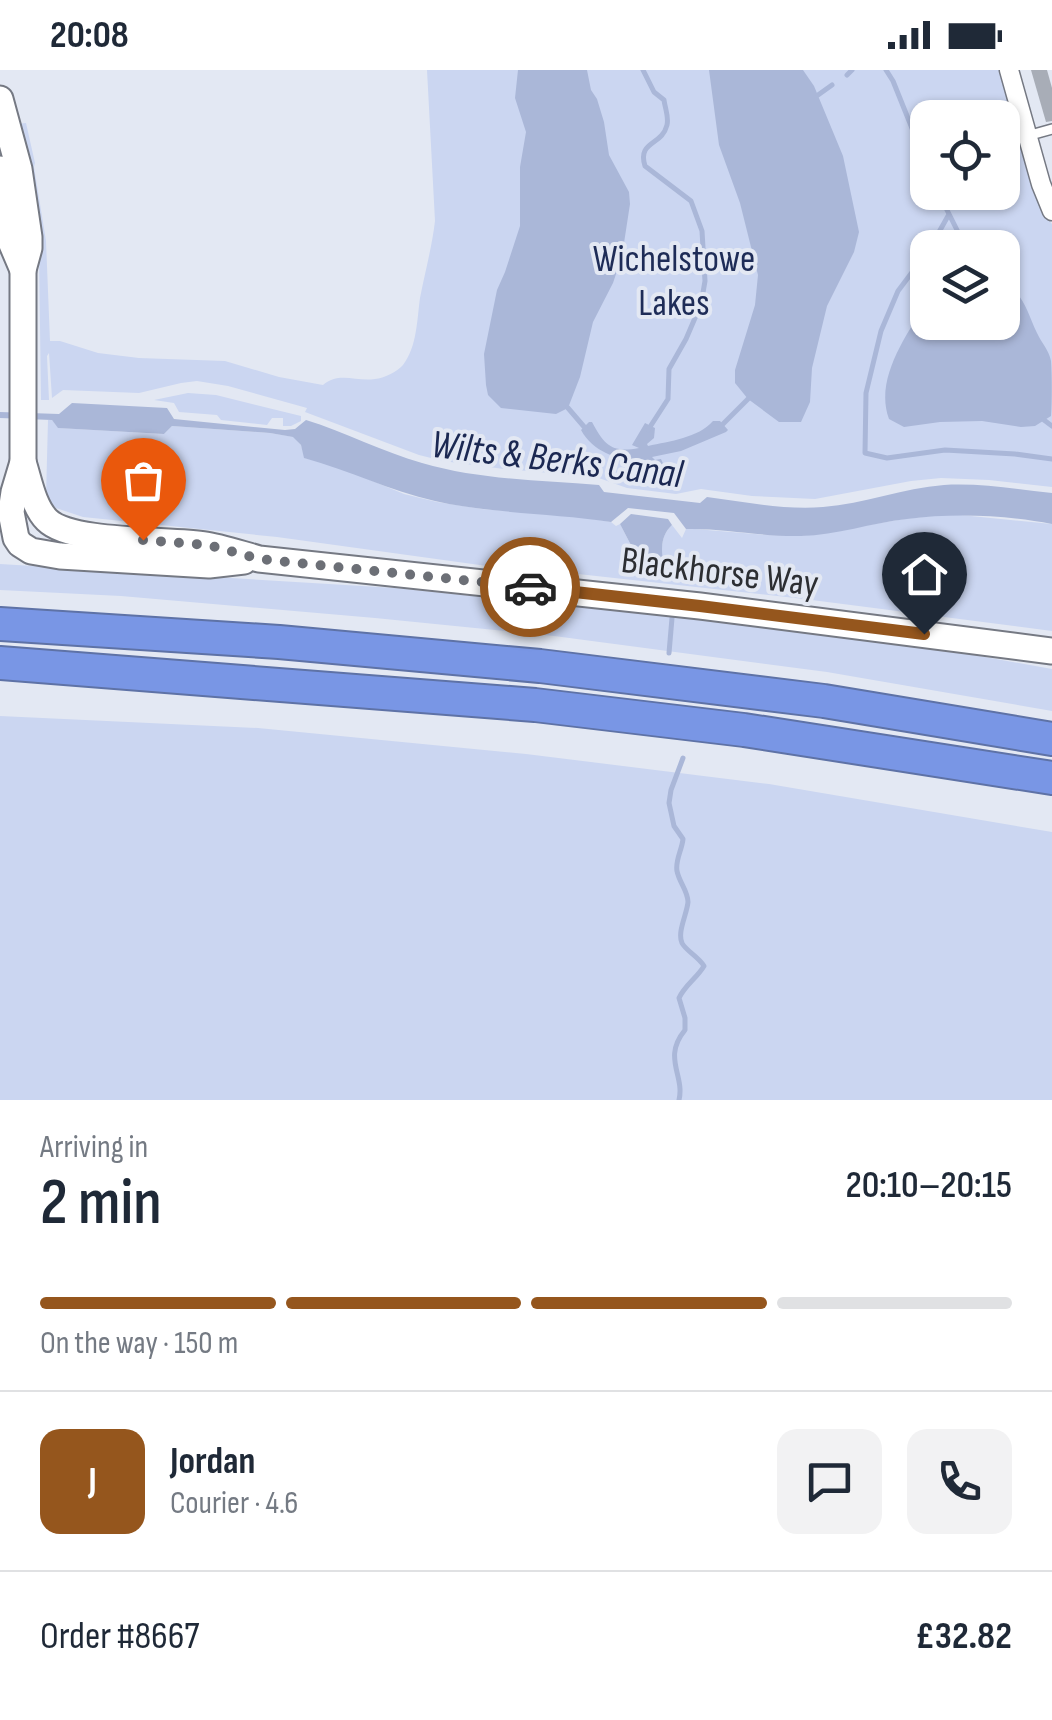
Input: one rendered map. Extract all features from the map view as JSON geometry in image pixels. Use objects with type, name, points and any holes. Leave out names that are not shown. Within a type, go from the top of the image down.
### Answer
[{"type":"highway","points":[[0,624],[279,642],[540,666],[824,702],[1052,738]]},
{"type":"highway","points":[[0,662],[535,705],[744,730],[1052,778]]},
{"type":"main road","points":[[0,98],[30,248],[23,270],[24,462],[11,512],[15,540]]},
{"type":"main road","points":[[0,168],[5,216],[23,270]]},
{"type":"main road","points":[[24,462],[52,522]]},
{"type":"main road","name":"Blackhorse Way","points":[[52,522],[111,538],[208,545],[259,559],[682,604],[1052,651]]},
{"type":"main road","name":"Blackhorse Way","points":[[15,540],[60,556],[209,565],[259,559]]},
{"type":"street","points":[[1009,70],[1052,210]]},
{"type":"lane","points":[[1027,136],[1052,129]]},
{"type":"lane","points":[[15,540],[52,522]]},
{"type":"green space","name":"Wichelstowe Lakes","points":[[427,70],[1001,70],[1010,100],[910,100],[910,210],[1020,210],[1020,131],[1052,224],[1052,487],[941,478],[815,499],[701,489],[676,494],[627,488],[596,477],[443,461],[305,412],[307,408],[197,381],[139,393],[63,390],[52,398],[49,353],[49,400],[41,400],[39,250],[17,124],[26,123],[35,163],[46,241],[50,341],[139,358],[225,361],[323,385],[335,379],[379,378],[403,365],[411,350],[435,221]]},
{"type":"green space","points":[[188,393],[216,395],[301,416],[301,421],[283,426],[283,418],[272,418],[267,425],[221,420],[217,415],[179,412],[174,403],[154,400]]},
{"type":"green space","points":[[48,420],[59,428],[164,434],[172,426],[294,437],[305,458],[339,467],[404,494],[482,509],[620,524],[640,572],[664,572],[663,541],[672,525],[682,538],[686,529],[802,536],[951,514],[1052,524],[1052,631],[83,517],[56,508],[46,497]]},
{"type":"green space","points":[[0,564],[395,588],[709,620],[974,655],[1052,669],[1052,711],[827,672],[554,636],[121,596],[0,590]]},
{"type":"green space","points":[[0,716],[258,728],[526,754],[769,784],[1052,832],[1052,1100],[0,1100]]},
{"type":"shaded area","points":[[518,70],[587,70],[604,122],[609,155],[629,192],[622,256],[593,322],[568,408],[556,414],[501,408],[488,395],[486,385],[484,354],[497,290],[520,226],[520,167],[526,132],[515,98]]},
{"type":"shaded area","points":[[709,70],[803,70],[814,86],[843,156],[859,232],[854,252],[827,306],[812,368],[810,402],[801,422],[779,422],[748,399],[735,383],[735,370],[755,305],[758,275],[740,203],[719,145]]},
{"type":"shaded area","points":[[1020,298],[1050,357],[1051,416],[1035,426],[982,421],[904,427],[889,419],[886,404],[889,373],[910,330],[910,340],[1020,340]]},
{"type":"shaded area","points":[[72,403],[167,408],[174,419],[285,430],[295,429],[306,420],[444,469],[599,485],[604,492],[700,503],[707,497],[823,507],[957,485],[1052,493],[1052,524],[998,517],[943,516],[786,536],[686,529],[674,513],[628,508],[611,522],[501,511],[418,497],[304,458],[301,445],[293,437],[172,426],[164,434],[58,428],[52,420],[0,418],[0,412],[59,414]]},
{"type":"shaded area","points":[[713,421],[720,421],[728,430],[681,451],[652,457],[661,459],[676,485],[672,488],[636,484],[631,477],[640,461],[606,453],[581,430],[592,422],[610,446],[630,449],[639,448],[632,445],[645,423],[655,428],[648,446],[692,435]]},
{"type":"shaded area","points":[[631,514],[668,519],[672,525],[663,541],[665,572],[640,573],[620,524]]},
{"type":"building","points":[[1031,70],[1047,70],[1052,88],[1052,121],[1046,122]]},
{"type":"waterway","name":"Wilts & Berks Canal","points":[[643,70],[654,92],[664,100],[668,119],[664,132],[644,152],[645,166],[691,201],[702,231],[705,281],[701,304],[669,369],[668,399],[648,430]]},
{"type":"waterway","points":[[847,75],[852,70]]},
{"type":"waterway","points":[[886,70],[910,123]]},
{"type":"waterway","points":[[818,95],[832,85]]},
{"type":"waterway","points":[[947,210],[957,230]]},
{"type":"waterway","points":[[940,230],[948,216]]},
{"type":"waterway","points":[[910,275],[898,291],[881,331],[866,393],[865,453],[887,458],[945,450],[1052,459]]},
{"type":"waterway","points":[[721,426],[748,399]]},
{"type":"waterway","name":"Wilts & Berks Canal","points":[[568,408],[586,429]]},
{"type":"waterway","points":[[1044,420],[1052,426]]},
{"type":"waterway","points":[[669,653],[672,618]]},
{"type":"waterway","points":[[679,1100],[675,1049],[685,1030],[679,998],[704,966],[681,939],[688,902],[677,867],[683,839],[674,826],[669,803],[683,758]]},
{"type":"way so far","points":[[143,540],[208,545],[259,559],[530,587]]},
{"type":"route","points":[[530,587],[924,634]]}]
